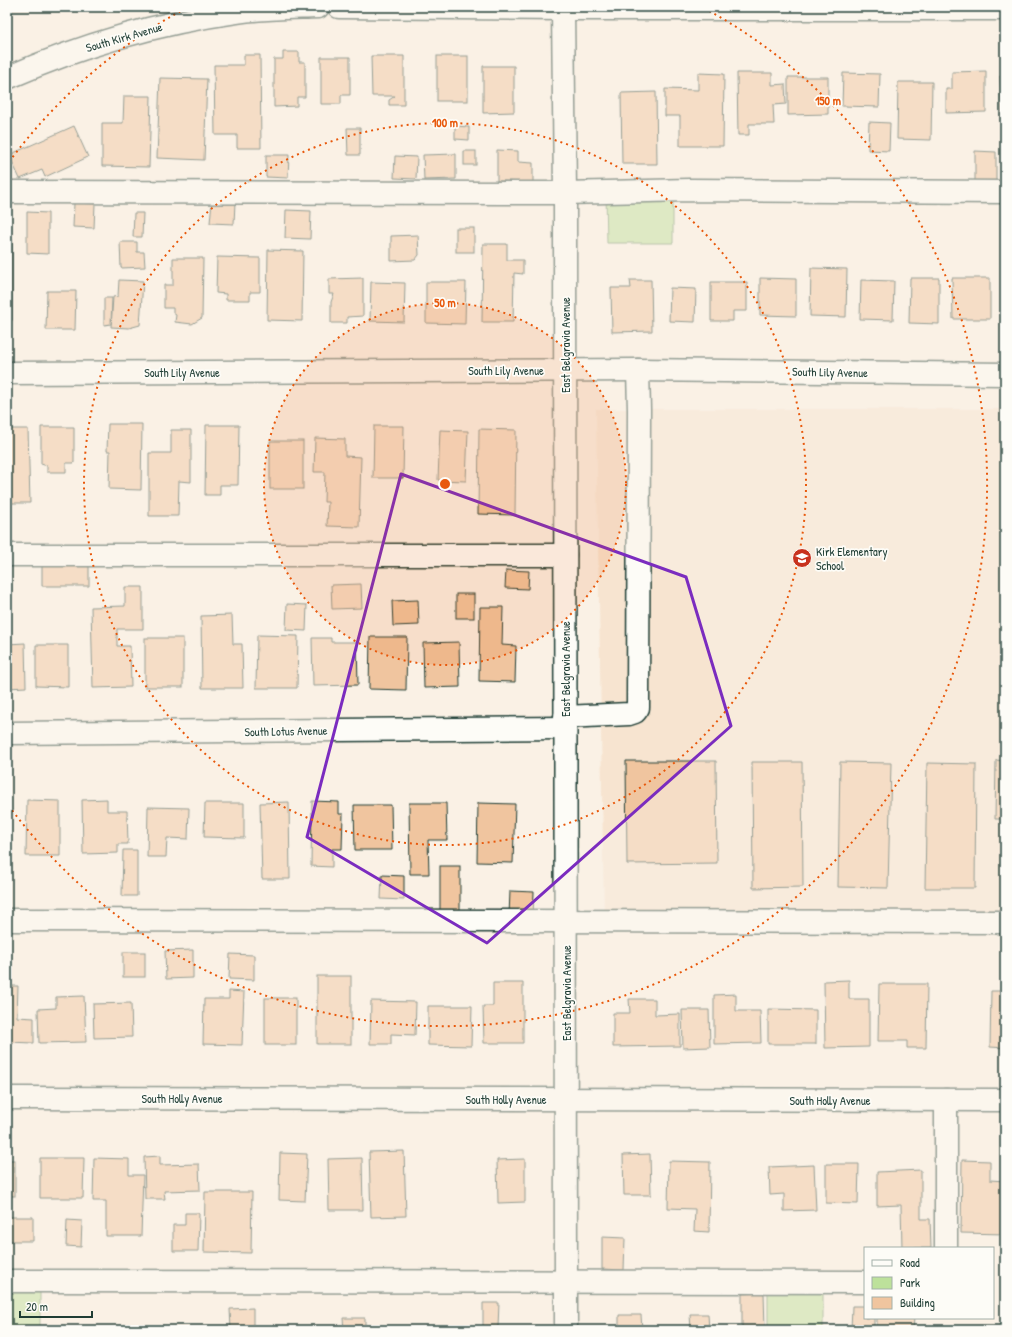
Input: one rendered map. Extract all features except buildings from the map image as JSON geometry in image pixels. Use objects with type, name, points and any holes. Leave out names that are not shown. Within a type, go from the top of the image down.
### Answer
[{"type":"street","name":"South Kirk Avenue","points":[[7,78],[29,68],[112,39],[181,21],[238,11],[318,7]]},
{"type":"street","points":[[339,7],[563,9],[1005,9]]},
{"type":"street","name":"East Belgravia Avenue","points":[[563,9],[565,193],[566,1330]]},
{"type":"street","points":[[7,192],[565,193],[689,190],[1005,192]]},
{"type":"street","name":"South Lily Avenue","points":[[7,373],[638,370],[1005,374]]},
{"type":"street","name":"South Lotus Avenue","points":[[7,733],[566,722],[635,712],[638,708],[638,370]]},
{"type":"street","points":[[7,555],[565,555]]},
{"type":"street","points":[[7,920],[1005,922]]},
{"type":"street","name":"South Holly Avenue","points":[[7,1098],[1005,1100]]},
{"type":"street","points":[[946,1100],[946,1247]]},
{"type":"street","points":[[7,1281],[864,1282]]},
{"type":"highlighted area","points":[[401,474],[686,577],[731,726],[487,943],[307,837]]},
{"type":"shaded area","name":"Kirk Elementary School","points":[[596,409],[1005,409],[1005,914],[604,916]]},
{"type":"green space","points":[[606,196],[673,196],[673,243],[607,243]]},
{"type":"green space","points":[[7,1291],[40,1291],[40,1330],[7,1330]]},
{"type":"green space","points":[[768,1293],[823,1293],[823,1330],[768,1330]]},
{"type":"place","name":"Kirk Elementary School","points":[[802,558]]}]
